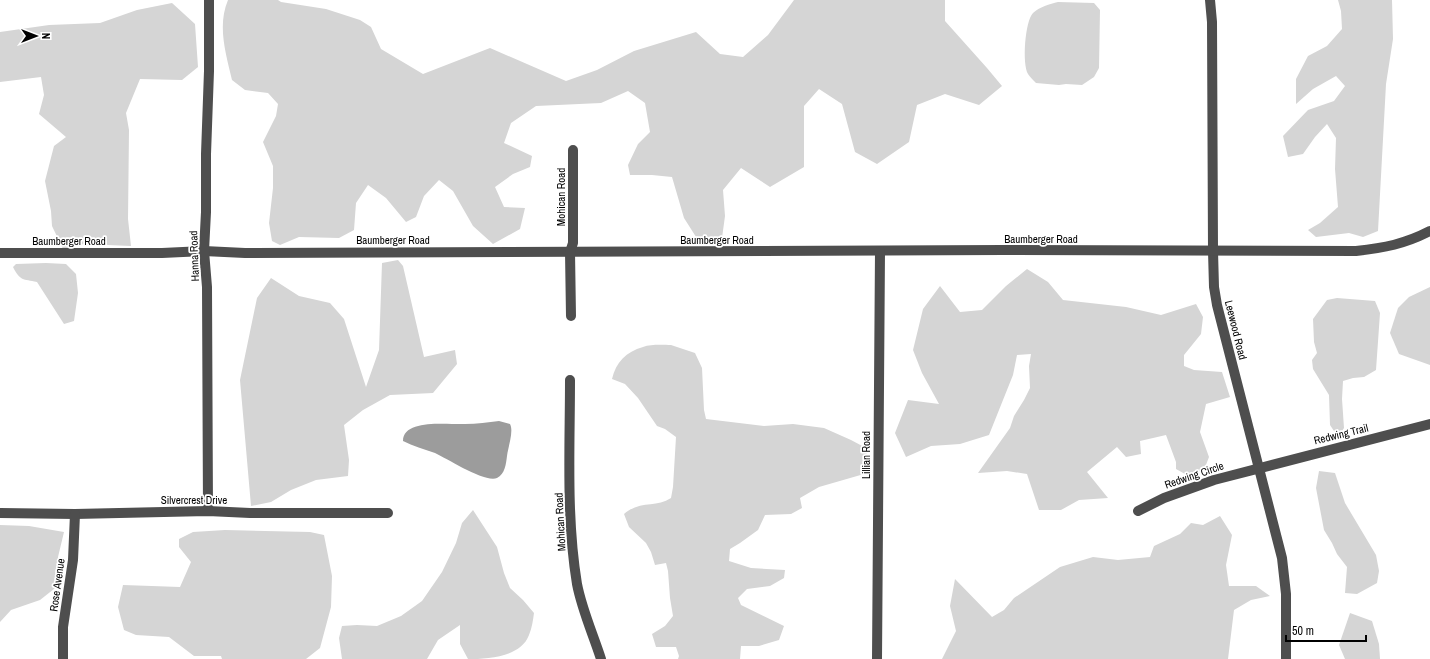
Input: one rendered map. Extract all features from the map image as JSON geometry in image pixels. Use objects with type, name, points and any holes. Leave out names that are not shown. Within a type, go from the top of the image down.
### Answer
[{"type":"street","name":"Hanna Road","points":[[208,511],[207,287],[204,251],[209,71],[209,0]]},
{"type":"street","name":"Leewood Road","points":[[1210,0],[1212,29],[1212,251],[1214,287],[1217,304],[1282,558],[1285,576],[1286,659]]},
{"type":"street","name":"Mohican Road","points":[[571,316],[570,252],[573,243],[573,150]]},
{"type":"street","name":"Baumberger Road","points":[[0,253],[162,253],[204,251],[245,253],[1356,251],[1394,246],[1415,239],[1430,231]]},
{"type":"street","name":"Lillian Road","points":[[877,659],[880,251]]},
{"type":"street","name":"Mohican Road","points":[[570,380],[570,512],[574,560],[583,608],[601,659]]},
{"type":"street","name":"Redwing Trail","points":[[1259,468],[1430,424]]},
{"type":"street","name":"Redwing Circle","points":[[1138,511],[1164,498],[1197,485],[1259,468]]},
{"type":"street","name":"Silvercrest Drive","points":[[0,513],[75,514],[208,511],[250,513],[388,513]]},
{"type":"street","name":"Rose Avenue","points":[[63,659],[63,627],[73,560],[75,514]]},
{"type":"shaded area","points":[[228,0],[278,0],[281,2],[326,9],[360,20],[371,27],[381,49],[423,74],[490,48],[566,81],[597,70],[634,51],[696,32],[720,54],[743,57],[768,35],[794,0],[945,0],[945,21],[1002,86],[979,105],[945,94],[917,105],[909,142],[877,164],[855,152],[842,104],[819,89],[804,106],[804,167],[770,187],[741,168],[723,190],[725,216],[722,238],[698,240],[684,218],[672,177],[630,175],[628,165],[638,144],[650,132],[645,103],[628,91],[601,103],[536,106],[511,123],[504,143],[532,156],[530,167],[513,174],[495,187],[504,207],[525,208],[520,229],[493,244],[473,226],[453,191],[439,180],[424,196],[416,217],[406,222],[386,198],[368,185],[356,203],[354,230],[339,238],[299,237],[280,245],[272,241],[269,223],[273,188],[273,166],[263,142],[276,116],[278,104],[268,93],[245,90],[232,80],[225,50],[223,30],[223,20]]},
{"type":"shaded area","points":[[1338,0],[1392,0],[1393,39],[1386,84],[1378,231],[1363,237],[1349,233],[1316,237],[1308,230],[1320,223],[1338,207],[1335,169],[1336,138],[1327,124],[1315,137],[1303,154],[1288,157],[1283,136],[1308,110],[1334,101],[1345,86],[1336,76],[1313,89],[1296,104],[1296,79],[1308,56],[1327,46],[1342,29],[1341,11]]},
{"type":"shaded area","points":[[1058,2],[1094,3],[1100,10],[1099,68],[1094,77],[1082,85],[1036,83],[1028,74],[1026,69],[1025,43],[1030,18],[1038,9]]},
{"type":"shaded area","points":[[172,3],[195,24],[198,67],[182,80],[140,79],[126,113],[129,130],[128,219],[131,246],[84,244],[63,249],[52,226],[51,211],[45,181],[54,146],[66,137],[39,114],[44,95],[41,77],[0,82],[0,32],[49,25],[100,23],[137,10]]},
{"type":"shaded area","points":[[398,260],[403,266],[424,357],[455,350],[457,364],[433,393],[390,395],[363,410],[344,425],[349,460],[348,476],[316,480],[291,490],[271,502],[251,506],[240,380],[257,298],[271,278],[299,296],[330,303],[344,319],[366,387],[379,350],[382,263]]},
{"type":"shaded area","points":[[16,264],[66,264],[76,274],[78,293],[74,321],[64,324],[37,282],[22,279],[13,267]]},
{"type":"shaded area","points":[[1027,269],[1048,282],[1063,300],[1126,307],[1161,315],[1196,304],[1203,317],[1201,334],[1184,355],[1184,366],[1194,370],[1222,372],[1230,397],[1206,404],[1200,432],[1209,457],[1204,470],[1185,474],[1176,469],[1176,462],[1166,435],[1140,441],[1141,454],[1126,457],[1117,447],[1087,472],[1108,498],[1079,500],[1061,510],[1039,510],[1027,474],[1007,471],[978,473],[1010,428],[1014,416],[1030,388],[1029,366],[1031,354],[1017,355],[1013,375],[989,435],[960,444],[931,446],[906,457],[895,433],[908,400],[939,404],[922,373],[913,350],[923,309],[940,286],[960,312],[982,310],[1006,286]]},
{"type":"shaded area","points":[[1430,287],[1430,365],[1399,354],[1390,333],[1398,308],[1409,297]]},
{"type":"shaded area","points":[[1337,298],[1375,301],[1380,313],[1376,370],[1364,377],[1343,381],[1342,399],[1344,428],[1338,437],[1330,425],[1329,395],[1313,369],[1312,360],[1317,353],[1314,342],[1313,319],[1327,300]]},
{"type":"shaded area","points":[[650,345],[671,345],[695,353],[702,368],[704,410],[706,419],[764,426],[793,424],[824,428],[866,448],[868,465],[864,474],[819,487],[800,498],[802,508],[791,514],[765,515],[758,530],[730,549],[729,561],[751,568],[785,570],[784,578],[770,586],[747,589],[738,598],[741,605],[784,626],[779,640],[759,646],[741,646],[740,659],[678,659],[679,656],[676,647],[656,647],[652,634],[665,626],[673,616],[668,571],[666,563],[655,565],[651,552],[646,543],[629,527],[624,514],[636,507],[660,503],[671,498],[676,437],[665,429],[657,426],[638,398],[625,384],[612,379],[616,368],[623,358],[637,349]]},
{"type":"shaded area","points":[[499,421],[510,424],[511,431],[505,468],[502,474],[497,478],[491,479],[476,474],[435,453],[403,441],[405,434],[411,429],[428,424],[474,424]]},
{"type":"shaded area","points":[[1319,471],[1335,473],[1345,503],[1376,555],[1379,571],[1377,583],[1357,594],[1345,593],[1347,567],[1337,554],[1324,530],[1316,488]]},
{"type":"shaded area","points":[[473,510],[497,547],[510,588],[534,613],[531,630],[525,642],[519,648],[503,655],[468,659],[460,644],[460,625],[438,640],[427,659],[342,659],[339,638],[342,626],[377,626],[401,616],[422,601],[442,572],[456,543],[462,523]]},
{"type":"shaded area","points":[[1220,516],[1232,535],[1226,565],[1229,586],[1256,586],[1270,596],[1251,600],[1234,610],[1228,659],[942,659],[956,631],[950,606],[955,579],[992,617],[1004,610],[1014,598],[1060,567],[1093,557],[1118,560],[1150,557],[1154,546],[1180,534],[1191,523],[1203,525]]},
{"type":"shaded area","points":[[0,525],[29,526],[64,532],[58,557],[59,585],[40,600],[11,610],[0,622]]},
{"type":"shaded area","points":[[225,530],[310,532],[324,535],[332,576],[331,607],[320,648],[306,659],[222,659],[221,656],[194,656],[169,637],[136,635],[124,630],[118,607],[123,585],[180,587],[191,562],[179,547],[179,539],[193,532]]},
{"type":"shaded area","points":[[1350,613],[1372,621],[1379,644],[1380,659],[1345,659],[1339,645]]}]
